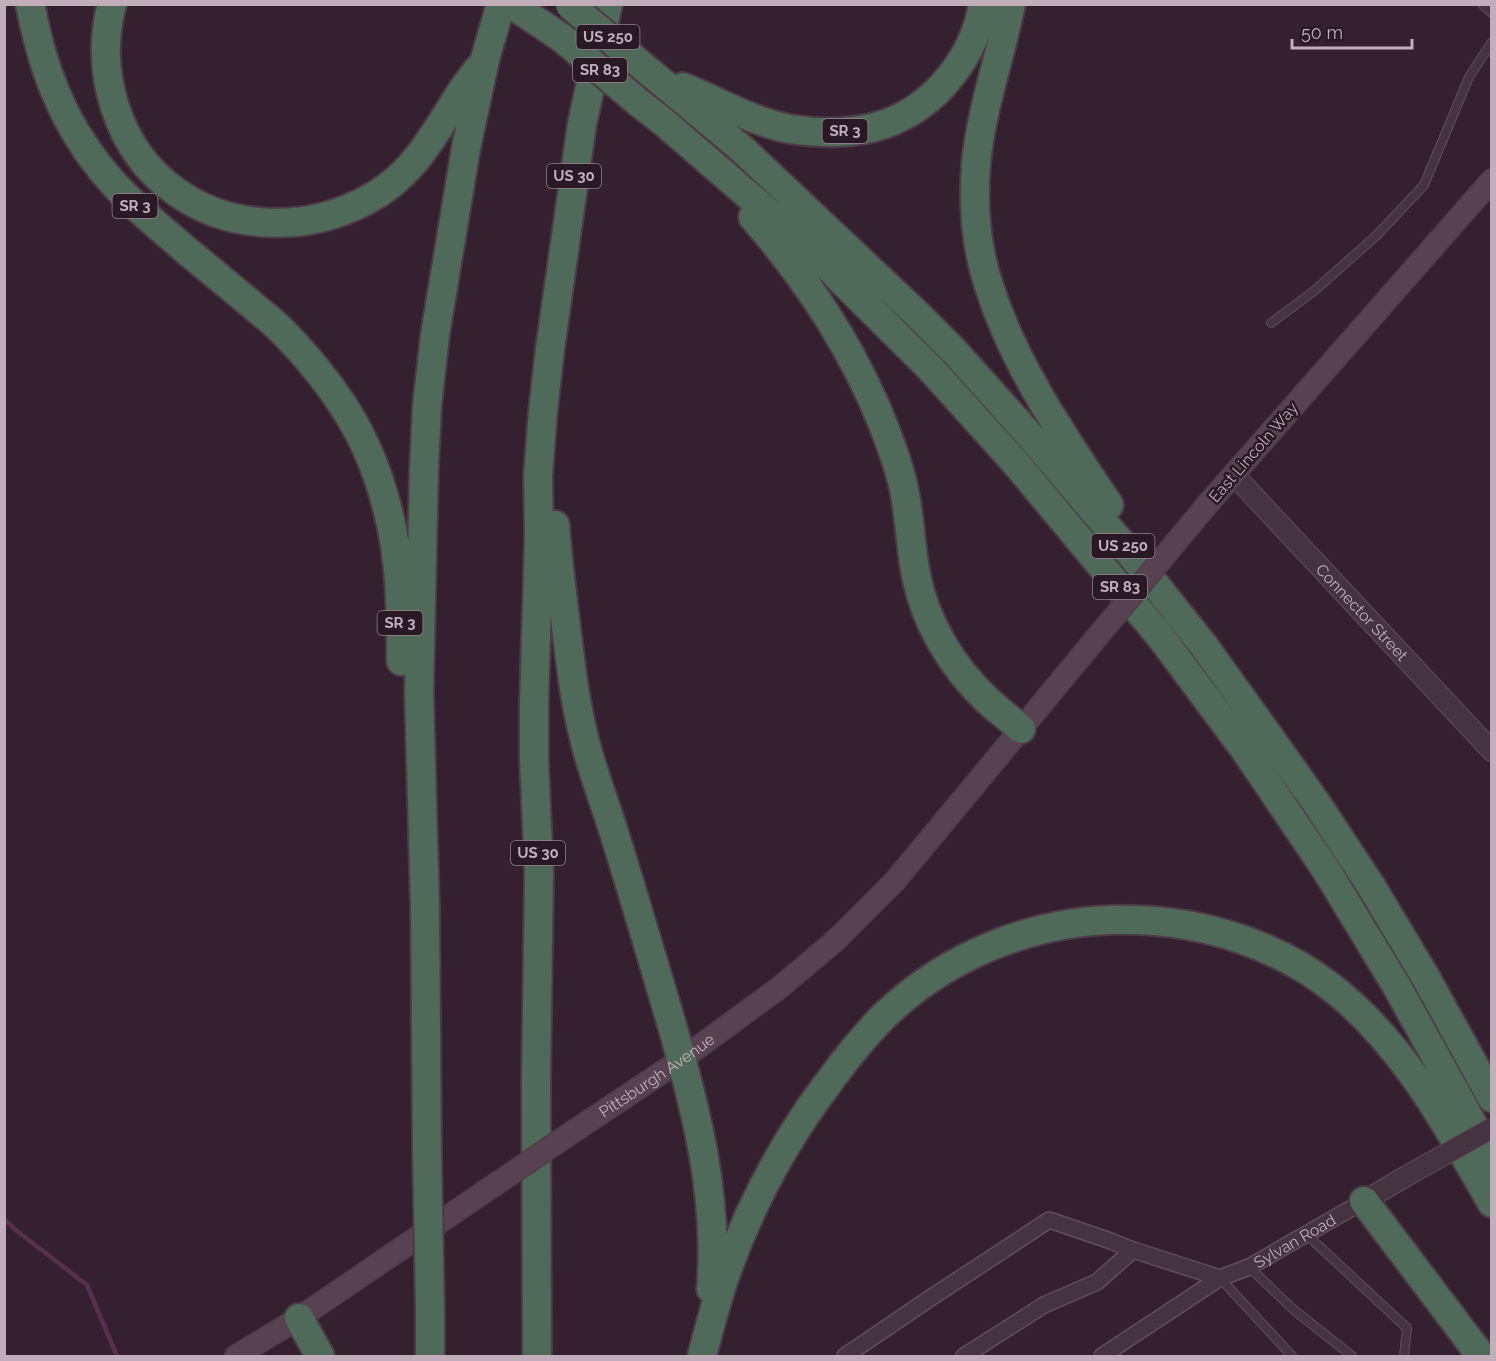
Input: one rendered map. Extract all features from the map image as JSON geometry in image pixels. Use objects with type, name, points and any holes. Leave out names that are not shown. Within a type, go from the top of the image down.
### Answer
[{"type":"highway","name":"SR 3","points":[[30,4],[44,67],[57,99],[102,170],[152,221],[284,332],[330,387],[344,407],[365,446],[388,510],[396,554],[400,596],[403,720],[425,908]]},
{"type":"highway","points":[[112,4],[106,35],[109,84],[116,113],[133,146],[144,162],[175,191],[208,210],[244,220],[309,221],[330,216],[366,201],[390,186],[425,149],[485,58]]},
{"type":"highway","points":[[430,1356],[425,908],[419,692],[427,406],[435,335],[466,148],[485,58],[501,4]]},
{"type":"highway","points":[[511,4],[562,38]]},
{"type":"highway","name":"SR 83","points":[[524,4],[807,246],[932,369],[1022,470],[1160,636],[1245,750],[1325,868],[1396,985],[1491,1161]]},
{"type":"highway","name":"US 30","points":[[537,1356],[536,1081],[539,885],[534,704],[539,536],[538,475],[550,349],[582,124],[608,4]]},
{"type":"highway","name":"SR 3","points":[[650,72],[751,118],[789,129],[846,131],[885,124],[918,106],[936,92],[950,76],[962,61],[971,43],[983,4]]},
{"type":"highway","points":[[1011,4],[983,120],[975,184],[982,257],[988,284],[998,310],[1033,384],[1077,456],[1129,534],[1214,640],[1330,801],[1371,886]]},
{"type":"highway","name":"US 250","points":[[570,5],[742,149],[918,315],[954,351],[1138,563],[1204,646],[1295,772],[1371,886],[1426,978],[1491,1098]]},
{"type":"highway","points":[[666,124],[698,167],[731,196],[768,235],[812,293],[844,344],[883,423],[903,484],[916,577],[927,614],[948,654],[964,676],[986,699],[1022,729]]},
{"type":"highway","points":[[550,349],[553,496],[558,560],[579,720],[643,924],[682,1059],[708,1176],[714,1261],[701,1356]]},
{"type":"highway","points":[[701,1356],[726,1273],[740,1236],[770,1172],[811,1106],[840,1066],[886,1014],[946,969],[976,952],[1011,938],[1062,925],[1125,919],[1191,925],[1256,945],[1313,975],[1358,1011],[1405,1063],[1446,1126],[1491,1203]]},
{"type":"highway","points":[[1364,1201],[1481,1356]]},
{"type":"highway","points":[[299,1318],[320,1356]]},
{"type":"main road","name":"East Lincoln Way","points":[[1022,729],[1233,474],[1491,180]]},
{"type":"main road","name":"Pittsburgh Avenue","points":[[236,1356],[299,1318],[682,1059],[779,988],[836,940],[895,881],[1022,729]]},
{"type":"street","name":"Connector Street","points":[[1233,474],[1491,751]]},
{"type":"street","name":"Sylvan Road","points":[[1102,1356],[1220,1278],[1249,1267],[1307,1235],[1491,1128]]},
{"type":"street","points":[[845,1356],[1048,1220],[1220,1278]]},
{"type":"street","points":[[964,1356],[1044,1305],[1097,1282],[1132,1250]]},
{"type":"lane","points":[[1482,4],[1491,13]]},
{"type":"lane","points":[[1271,323],[1314,291],[1377,235],[1424,185],[1469,77],[1491,42]]},
{"type":"lane","points":[[1307,1235],[1407,1328],[1404,1356]]},
{"type":"lane","points":[[1249,1267],[1294,1310],[1352,1356]]},
{"type":"lane","points":[[1220,1278],[1292,1356]]},
{"type":"waterway","points":[[4,1219],[87,1285],[117,1356]]}]
